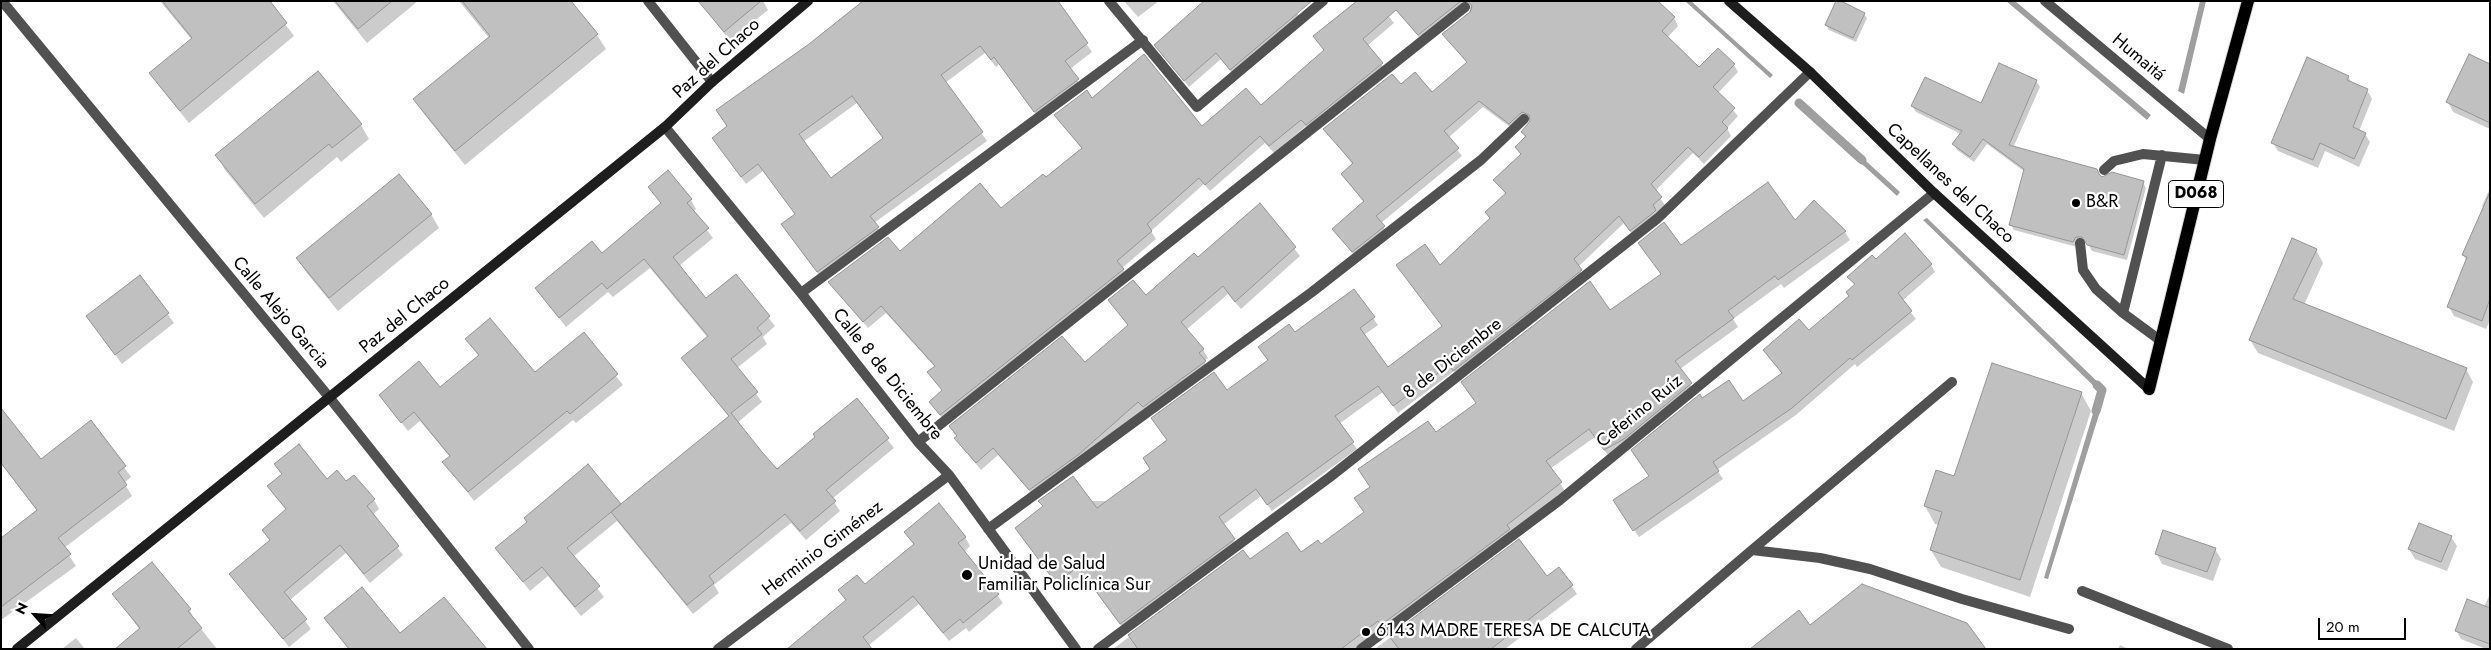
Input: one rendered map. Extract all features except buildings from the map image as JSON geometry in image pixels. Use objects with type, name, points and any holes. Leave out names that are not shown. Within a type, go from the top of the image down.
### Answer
[{"type":"main road","name":"D068","points":[[2149,389],[2210,139],[2248,1]]},
{"type":"street","name":"Calle Alejo Garcia","points":[[2,1],[329,397],[529,649]]},
{"type":"street","points":[[648,1],[712,82]]},
{"type":"street","name":"Paz del Chaco","points":[[17,649],[665,127],[712,82],[808,1]]},
{"type":"street","points":[[1110,1],[1198,107],[1323,1]]},
{"type":"street","name":"Capellanes del Chaco","points":[[1729,1],[1810,72],[1934,193],[2149,389]]},
{"type":"street","name":"Humaitá","points":[[2045,1],[2210,139]]},
{"type":"street","points":[[918,442],[1465,8]]},
{"type":"street","points":[[801,293],[1143,40]]},
{"type":"street","name":"8 de Diciembre","points":[[1098,649],[1330,477],[1658,218],[1810,72]]},
{"type":"street","points":[[988,529],[1312,292],[1482,160],[1524,119]]},
{"type":"street","name":"Calle 8 de Diciembre","points":[[665,127],[801,293],[918,442],[949,475],[1076,649]]},
{"type":"street","points":[[2104,170],[2114,161],[2143,154],[2205,160]]},
{"type":"street","points":[[2123,313],[2162,155]]},
{"type":"street","name":"Ceferino Ruíz","points":[[1361,649],[1560,500],[1934,193]]},
{"type":"street","points":[[2080,243],[2083,270],[2096,289],[2123,313],[2161,341]]},
{"type":"street","points":[[1636,649],[1952,382]]},
{"type":"street","name":"Herminio Giménez","points":[[718,649],[949,475]]},
{"type":"street","points":[[1752,550],[1820,558],[1870,569],[1962,599],[2069,629]]},
{"type":"street","points":[[2082,591],[2228,649]]},
{"type":"shaded area","points":[[1685,1],[1691,1],[1773,75],[1770,78]]},
{"type":"shaded area","points":[[2006,1],[2015,1],[2151,115],[2147,120]]},
{"type":"shaded area","points":[[2200,1],[2206,1],[2184,94],[2178,91]]},
{"type":"shaded area","points":[[1856,152],[1900,192],[1897,196],[1853,156]]},
{"type":"shaded area","points":[[1927,218],[2102,386],[2104,396],[1923,220]]},
{"type":"shaded area","points":[[2097,400],[2102,405],[2048,579],[2044,578]]},
{"type":"waterway","points":[[1799,103],[1862,160]]},
{"type":"waterway","points":[[2096,411],[2102,390],[2097,385]]},
{"type":"place","name":"B&R","points":[[2076,203]]},
{"type":"place","name":"Unidad de Salud Familiar Policlínica Sur","points":[[967,575]]},
{"type":"place","name":"6143 MADRE TERESA DE CALCUTA","points":[[1366,632]]}]
